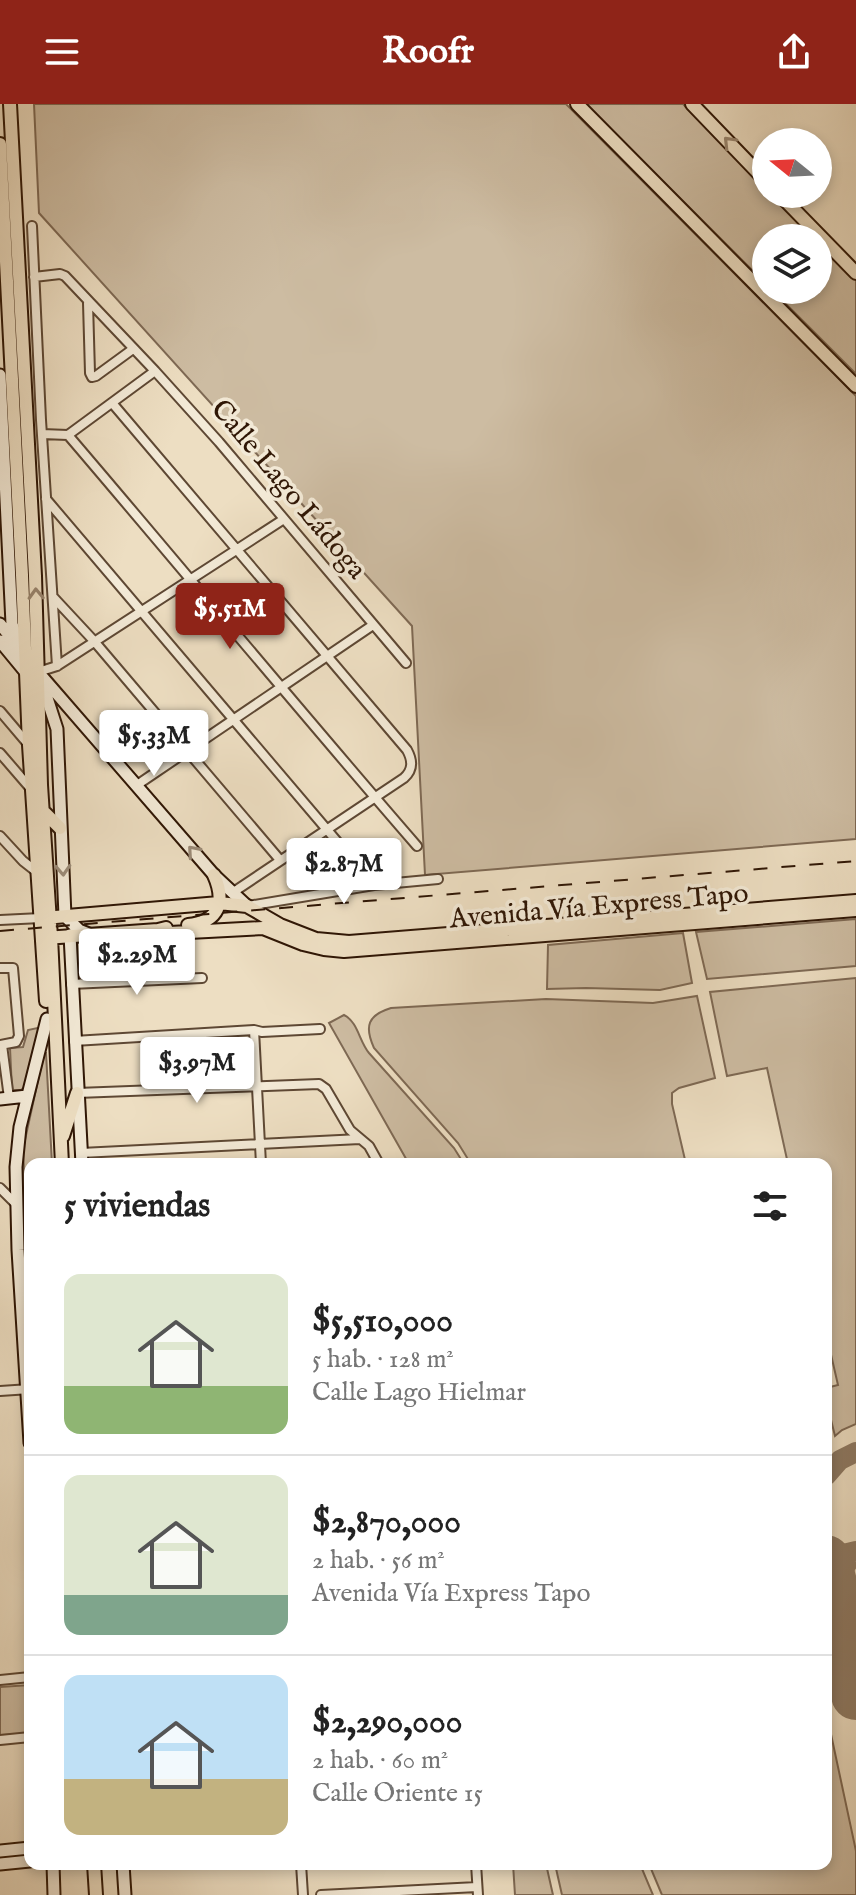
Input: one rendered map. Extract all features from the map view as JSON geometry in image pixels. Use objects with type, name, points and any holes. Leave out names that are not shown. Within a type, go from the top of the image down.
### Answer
[{"type":"main road","points":[[10,104],[34,676],[43,811],[45,918],[62,1158]]},
{"type":"main road","points":[[577,104],[856,386]]},
{"type":"main road","points":[[692,104],[752,166]]},
{"type":"main road","points":[[0,144],[25,655]]},
{"type":"main road","points":[[793,208],[856,273]]},
{"type":"main road","points":[[0,375],[12,624],[47,698],[57,729],[65,916],[79,930],[89,934]]},
{"type":"main road","points":[[0,624],[25,655]]},
{"type":"main road","points":[[0,641],[64,702],[214,875],[250,908]]},
{"type":"main road","points":[[34,676],[29,745],[37,872],[45,918]]},
{"type":"main road","points":[[53,715],[58,719],[64,716],[64,702]]},
{"type":"main road","points":[[43,811],[60,828]]},
{"type":"main road","points":[[46,938],[158,930],[205,922],[214,914],[219,903],[220,890],[214,875]]},
{"type":"main road","name":"Avenida Vía Express Tapo","points":[[45,918],[219,903],[250,908],[306,935],[349,942],[856,901]]},
{"type":"main road","name":"Avenida Vía Express Tapo","points":[[158,930],[170,933],[263,928],[303,944],[344,951],[856,910]]},
{"type":"main road","points":[[70,935],[81,1158]]},
{"type":"main road","points":[[46,938],[55,1158]]},
{"type":"main road","points":[[24,1318],[16,1204],[17,1146],[47,1019]]},
{"type":"main road","points":[[61,1143],[77,1093]]},
{"type":"main road","points":[[4,1099],[27,1096]]},
{"type":"main road","points":[[0,1851],[24,1849]]},
{"type":"main road","points":[[0,1864],[24,1862]]},
{"type":"main road","points":[[53,1870],[54,1895]]},
{"type":"main road","points":[[94,1870],[96,1895]]},
{"type":"main road","points":[[102,1870],[103,1895]]},
{"type":"main road","points":[[123,1870],[125,1895]]},
{"type":"street","points":[[32,226],[57,666]]},
{"type":"street","name":"Calle Lago Ládoga","points":[[34,277],[63,275],[219,442],[406,663]]},
{"type":"street","points":[[88,302],[92,377],[133,349]]},
{"type":"street","points":[[42,434],[68,435],[155,371]]},
{"type":"street","points":[[113,404],[407,750],[411,762],[409,774],[404,778],[232,893]]},
{"type":"street","points":[[68,435],[417,846]]},
{"type":"street","points":[[46,499],[374,885]]},
{"type":"street","points":[[34,676],[57,666],[284,519]]},
{"type":"street","points":[[0,530],[9,541]]},
{"type":"street","points":[[54,597],[280,860]]},
{"type":"street","points":[[137,785],[373,625]]},
{"type":"street","points":[[0,711],[29,745]]},
{"type":"street","points":[[0,753],[32,790]]},
{"type":"street","points":[[0,836],[37,872]]},
{"type":"street","points":[[250,908],[374,885],[438,879]]},
{"type":"street","points":[[0,920],[45,918]]},
{"type":"street","points":[[0,968],[13,968],[19,1036],[18,1041],[1,1045],[4,1099]]},
{"type":"street","points":[[71,984],[202,978]]},
{"type":"street","points":[[74,1041],[320,1029]]},
{"type":"street","points":[[254,1030],[261,1158]]},
{"type":"street","points":[[77,1093],[322,1085],[350,1130],[369,1146],[376,1158]]},
{"type":"street","points":[[93,1158],[361,1139]]},
{"type":"street","points":[[0,1188],[16,1204]]},
{"type":"street","points":[[0,1391],[24,1389]]},
{"type":"street","points":[[0,1680],[24,1678]]},
{"type":"street","points":[[0,1740],[24,1738]]},
{"type":"street","points":[[301,1870],[303,1895]]},
{"type":"street","points":[[321,1895],[477,1891],[476,1870]]},
{"type":"shaded area","points":[[34,104],[566,104],[752,291],[752,304],[765,304],[856,396],[856,839],[425,875],[412,626],[39,213]]},
{"type":"shaded area","points":[[586,104],[683,104],[752,173],[752,208],[787,208],[804,224],[752,224],[752,270]]},
{"type":"shaded area","points":[[832,252],[856,276],[856,374],[786,304],[832,304]]},
{"type":"shaded area","points":[[856,919],[856,966],[707,979],[696,932]]},
{"type":"shaded area","points":[[683,933],[692,983],[660,990],[547,989],[548,945]]},
{"type":"shaded area","points":[[856,978],[856,1424],[835,1436],[832,1386],[838,1385],[832,1359],[832,1158],[787,1158],[767,1068],[727,1076],[710,992]]},
{"type":"shaded area","points":[[697,996],[715,1078],[679,1088],[672,1093],[685,1158],[467,1158],[458,1143],[374,1048],[369,1033],[373,1018],[391,1008],[546,999],[653,1003]]},
{"type":"shaded area","points":[[344,1015],[349,1018],[369,1053],[460,1158],[406,1158],[329,1023]]},
{"type":"shaded area","points":[[42,1027],[26,1086],[21,1090],[12,1090],[10,1048],[23,1047],[28,1030]]},
{"type":"shaded area","points":[[46,1053],[52,1158],[24,1158],[24,1172],[23,1149]]},
{"type":"shaded area","points":[[24,1685],[24,1734],[0,1735],[0,1687]]},
{"type":"shaded area","points":[[832,1739],[856,1851],[856,1895],[662,1895],[652,1870],[832,1870]]},
{"type":"shaded area","points":[[513,1870],[547,1870],[553,1895],[515,1895]]},
{"type":"shaded area","points":[[556,1870],[643,1870],[653,1895],[562,1895]]},
{"type":"taxiway","points":[[832,1469],[840,1460],[856,1452]]},
{"type":"taxiway","points":[[832,1557],[856,1551]]},
{"type":"taxiway","points":[[836,1598],[842,1571],[856,1551]]},
{"type":"taxiway","points":[[832,1659],[847,1671],[854,1688]]},
{"type":"runway","points":[[832,1583],[856,1695]]},
{"type":"railway","points":[[0,931],[856,861]]}]
